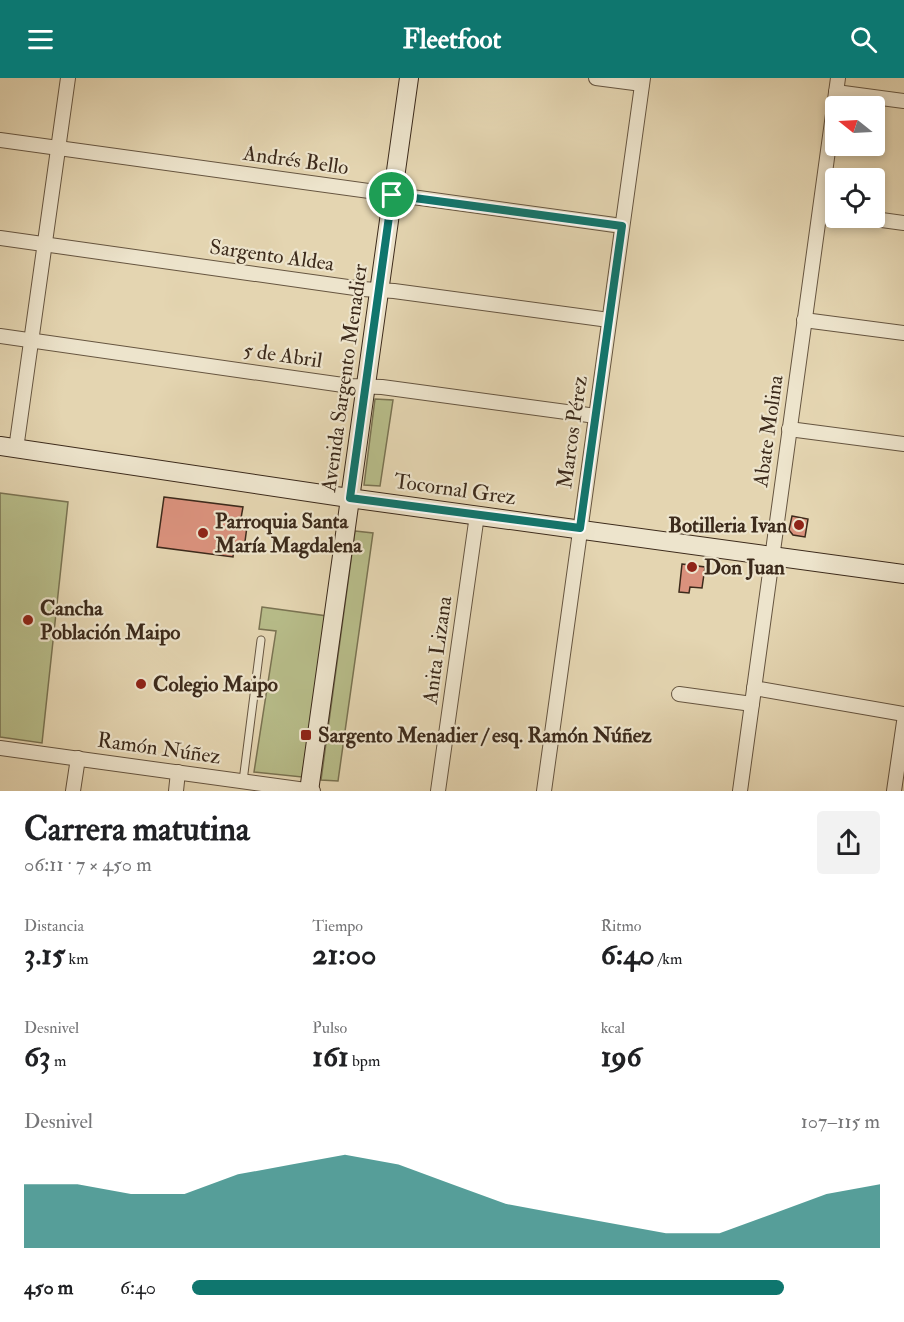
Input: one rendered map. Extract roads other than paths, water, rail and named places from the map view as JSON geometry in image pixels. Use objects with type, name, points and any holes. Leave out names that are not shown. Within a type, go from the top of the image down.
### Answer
[{"type":"street","points":[[8,448],[31,340],[68,78]]},
{"type":"street","name":"Avenida Sargento Menadier","points":[[310,791],[409,78]]},
{"type":"street","points":[[596,78],[642,81]]},
{"type":"street","name":"Marcos Pérez","points":[[544,791],[642,81]]},
{"type":"street","points":[[837,85],[904,101]]},
{"type":"street","name":"Abate Molina","points":[[740,791],[837,85]]},
{"type":"street","name":"Andrés Bello","points":[[0,140],[622,226]]},
{"type":"street","points":[[820,211],[825,212]]},
{"type":"street","points":[[885,220],[904,223]]},
{"type":"street","name":"Sargento Aldea","points":[[0,238],[609,320]]},
{"type":"street","points":[[804,320],[904,333]]},
{"type":"street","name":"5 de Abril","points":[[0,336],[596,416]]},
{"type":"street","points":[[789,429],[904,444]]},
{"type":"street","name":"Tocornal Grez","points":[[8,448],[350,498],[904,573]]},
{"type":"street","name":"Anita Lizana","points":[[438,791],[477,514]]},
{"type":"street","points":[[754,688],[904,714]]},
{"type":"street","points":[[679,694],[752,704]]},
{"type":"street","points":[[894,791],[904,722]]},
{"type":"street","name":"Ramón Núñez","points":[[0,748],[310,791]]},
{"type":"street","points":[[73,791],[78,758]]},
{"type":"street","points":[[176,791],[178,772]]},
{"type":"lane","points":[[243,781],[261,640]]},
{"type":"place","name":"Botilleria Ivan","points":[[799,525]]},
{"type":"place","name":"Parroquia Santa María Magdalena","points":[[203,533]]},
{"type":"place","name":"Don Juan","points":[[692,567]]},
{"type":"place","name":"Cancha Población Maipo","points":[[28,620]]},
{"type":"place","name":"Colegio Maipo","points":[[141,684]]},
{"type":"place","name":"Sargento Menadier / esq. Ramón Núñez","points":[[306,735]]}]
